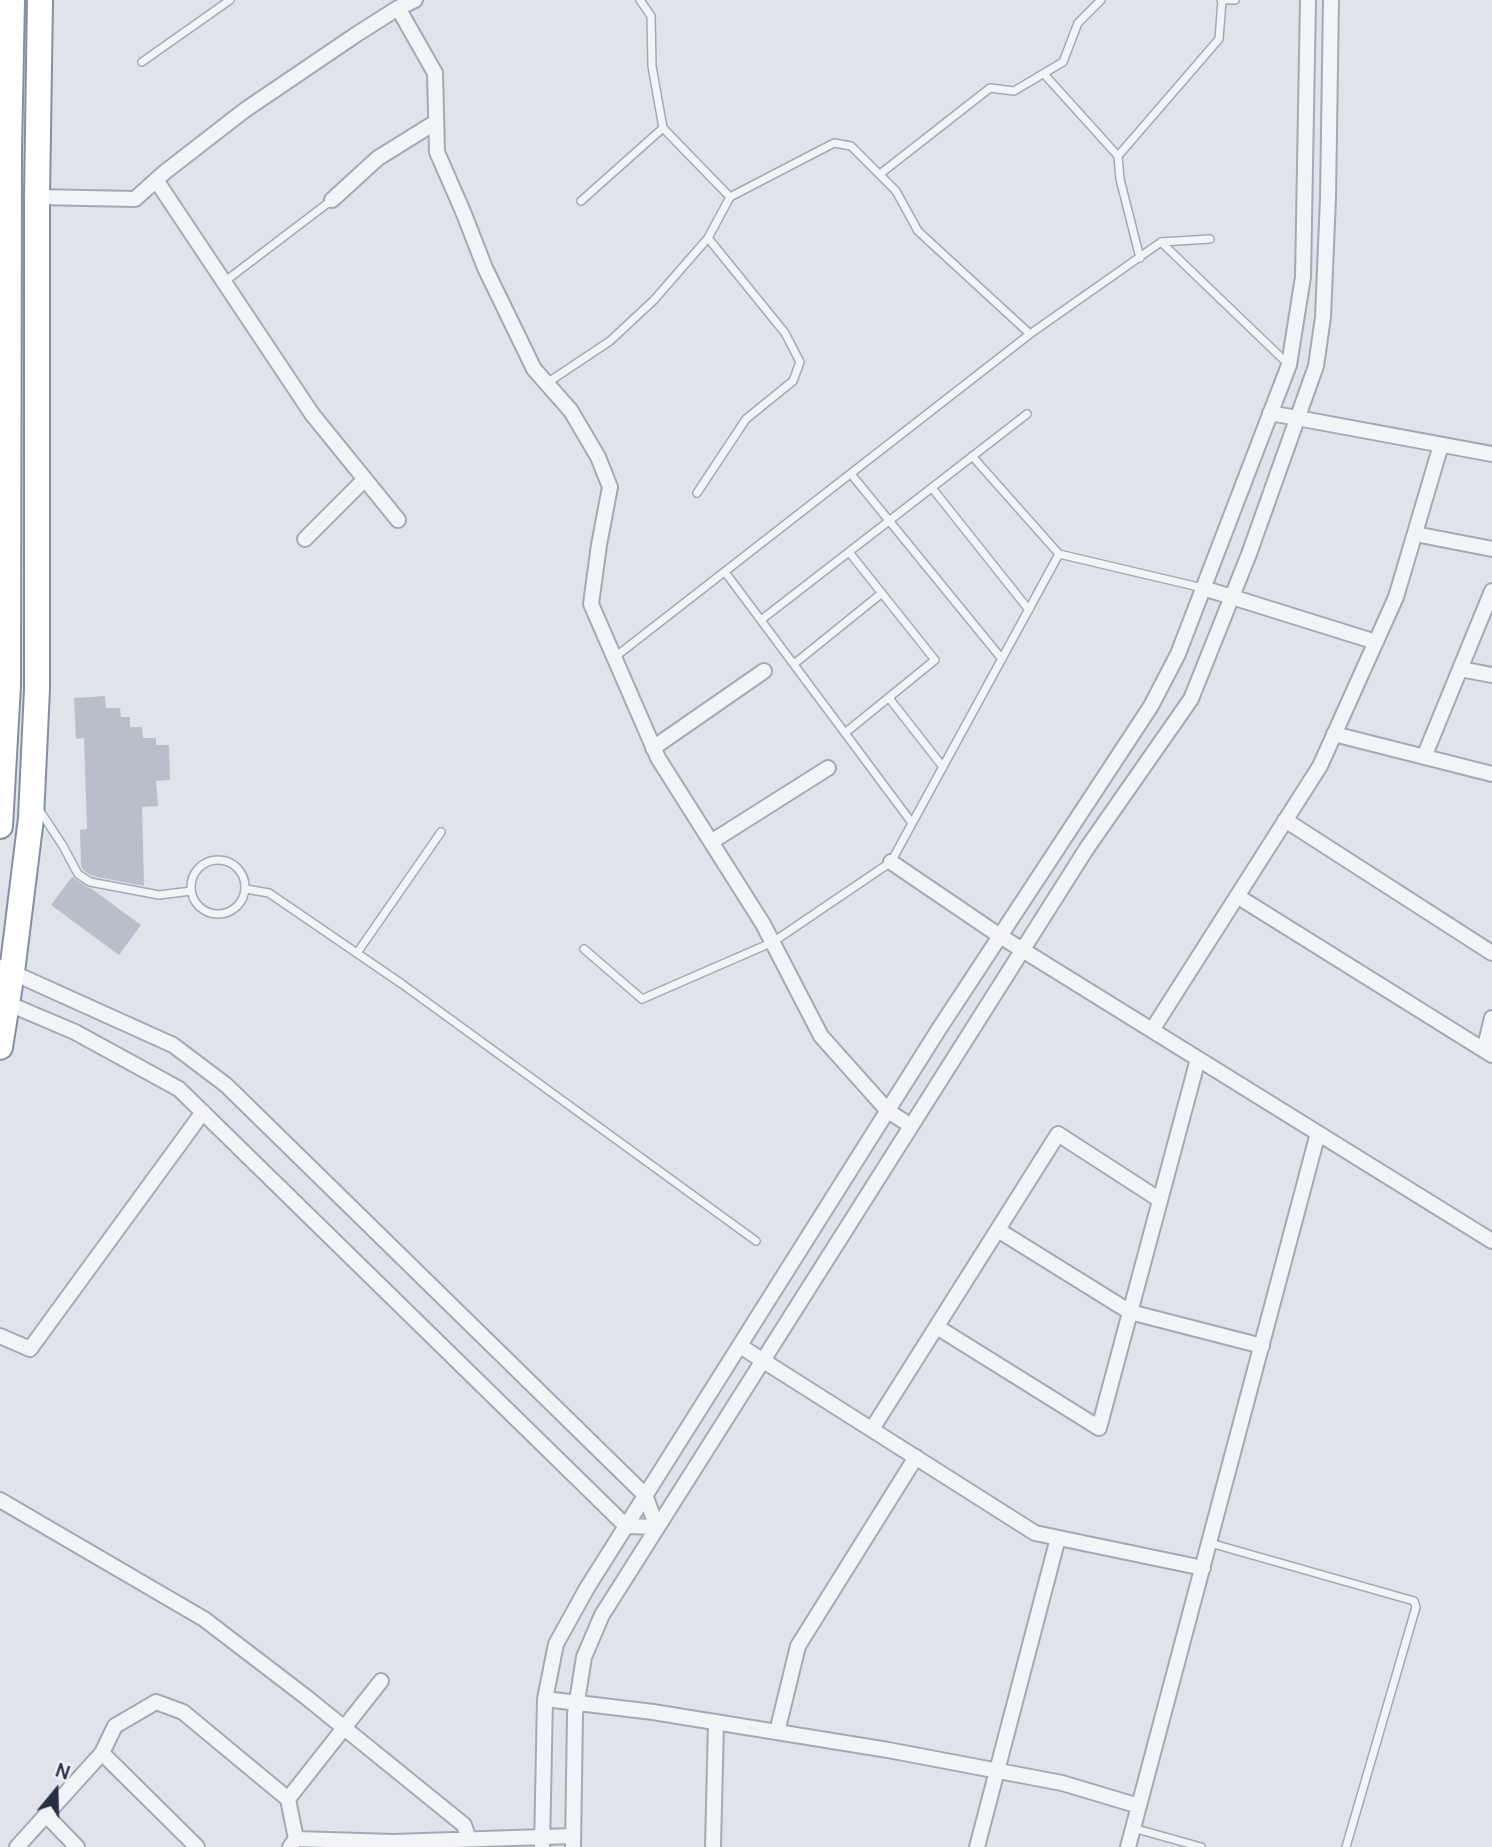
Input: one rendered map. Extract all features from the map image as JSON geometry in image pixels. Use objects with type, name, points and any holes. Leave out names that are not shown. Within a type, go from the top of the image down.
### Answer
[{"type":"highway","points":[[0,1047],[6,970],[31,818],[37,689],[37,197],[40,0]]},
{"type":"highway","points":[[0,823],[4,670],[8,12]]},
{"type":"street","points":[[37,197],[135,198],[245,110],[394,4],[415,0]]},
{"type":"street","points":[[542,1842],[545,1699],[556,1644],[587,1588],[888,1111],[1151,706],[1178,654],[1289,365],[1303,277],[1308,0]]},
{"type":"street","points":[[17,1847],[102,1753],[115,1726],[156,1702],[183,1712],[288,1799],[293,1843],[393,1844],[469,1839],[573,1841],[575,1714],[584,1657],[602,1615],[1087,848],[1191,699],[1232,597],[1316,366],[1323,317],[1328,198],[1331,0]]},
{"type":"street","points":[[394,4],[435,73],[437,152],[485,268],[534,369],[571,411],[598,457],[610,487],[591,604],[653,748],[763,924],[821,1036],[888,1111],[911,1126]]},
{"type":"street","points":[[332,200],[378,158],[436,122]]},
{"type":"street","points":[[156,180],[312,414],[398,520]]},
{"type":"street","points":[[1270,413],[1492,454]]},
{"type":"street","points":[[1152,1030],[1320,766],[1396,597],[1441,445]]},
{"type":"street","points":[[305,539],[365,480]]},
{"type":"street","points":[[1415,534],[1492,549]]},
{"type":"street","points":[[1203,588],[1376,642]]},
{"type":"street","points":[[1424,757],[1492,591]]},
{"type":"street","points":[[1460,669],[1492,675]]},
{"type":"street","points":[[653,748],[764,671]]},
{"type":"street","points":[[1334,734],[1492,774]]},
{"type":"street","points":[[711,842],[828,768]]},
{"type":"street","points":[[1285,820],[1492,953]]},
{"type":"street","points":[[891,862],[1000,936],[1492,1241]]},
{"type":"street","points":[[1237,896],[1488,1053],[1492,1018]]},
{"type":"street","points":[[6,970],[173,1045],[226,1085],[645,1495],[657,1527]]},
{"type":"street","points":[[4,1001],[75,1032],[179,1089],[626,1526],[657,1527]]},
{"type":"street","points":[[936,1327],[1099,1428],[1198,1059]]},
{"type":"street","points":[[0,1336],[30,1349],[203,1112]]},
{"type":"street","points":[[1128,1847],[1318,1133]]},
{"type":"street","points":[[872,1430],[1058,1134],[1160,1200]]},
{"type":"street","points":[[998,1230],[1130,1312],[1262,1346]]},
{"type":"street","points":[[740,1346],[1035,1533],[1203,1569]]},
{"type":"street","points":[[777,1732],[798,1647],[916,1457]]},
{"type":"street","points":[[0,1500],[204,1619],[345,1727],[464,1825],[469,1839]]},
{"type":"street","points":[[976,1847],[1058,1538]]},
{"type":"street","points":[[288,1799],[381,1681]]},
{"type":"street","points":[[545,1699],[888,1749],[1062,1783],[1139,1806]]},
{"type":"street","points":[[713,1847],[716,1722]]},
{"type":"street","points":[[102,1753],[197,1847]]},
{"type":"street","points":[[46,1815],[77,1847]]},
{"type":"lane","points":[[142,62],[230,0]]},
{"type":"lane","points":[[640,0],[651,16],[653,66],[663,128],[730,197]]},
{"type":"lane","points":[[880,174],[990,88],[1014,92],[1063,62],[1078,23],[1101,0]]},
{"type":"lane","points":[[1118,156],[1219,39],[1222,0],[1235,0]]},
{"type":"lane","points":[[1044,74],[1118,156],[1120,179],[1140,258]]},
{"type":"lane","points":[[580,201],[663,128]]},
{"type":"lane","points":[[546,383],[610,341],[654,300],[708,238],[730,197],[834,143],[851,146],[880,174],[896,191],[918,231],[1030,334]]},
{"type":"lane","points":[[224,282],[332,200]]},
{"type":"lane","points":[[697,493],[747,419],[793,381],[800,362],[785,333],[708,238]]},
{"type":"lane","points":[[614,658],[1030,334],[1161,242],[1210,239]]},
{"type":"lane","points":[[1161,242],[1289,365]]},
{"type":"lane","points":[[761,620],[1027,414]]},
{"type":"lane","points":[[972,457],[1059,554],[1203,588]]},
{"type":"lane","points":[[851,474],[1002,659]]},
{"type":"lane","points":[[932,488],[1028,610]]},
{"type":"lane","points":[[845,733],[935,660],[849,552]]},
{"type":"lane","points":[[584,949],[642,999],[773,942],[891,862],[1059,554]]},
{"type":"lane","points":[[725,572],[912,823]]},
{"type":"lane","points":[[794,664],[882,593]]},
{"type":"lane","points":[[889,698],[943,767]]},
{"type":"lane","points":[[32,799],[78,874],[90,882],[159,895],[191,891]]},
{"type":"lane","points":[[357,953],[441,832]]},
{"type":"lane","points":[[217,859],[238,868],[244,877],[246,889],[243,900],[226,914],[203,910],[195,902],[191,891],[191,880],[197,870],[217,859]]},
{"type":"lane","points":[[246,889],[269,893],[402,984],[756,1241]]},
{"type":"lane","points":[[1210,1543],[1415,1601],[1416,1607],[1346,1847]]},
{"type":"lane","points":[[1133,1828],[1201,1847]]},
{"type":"building","points":[[105,696],[106,708],[120,708],[121,717],[130,717],[130,727],[142,727],[143,738],[156,738],[156,745],[169,745],[170,780],[156,781],[158,806],[142,807],[144,886],[92,876],[81,866],[80,830],[87,829],[84,738],[76,739],[74,698]]},
{"type":"building","points":[[72,877],[141,925],[119,955],[51,905]]}]
